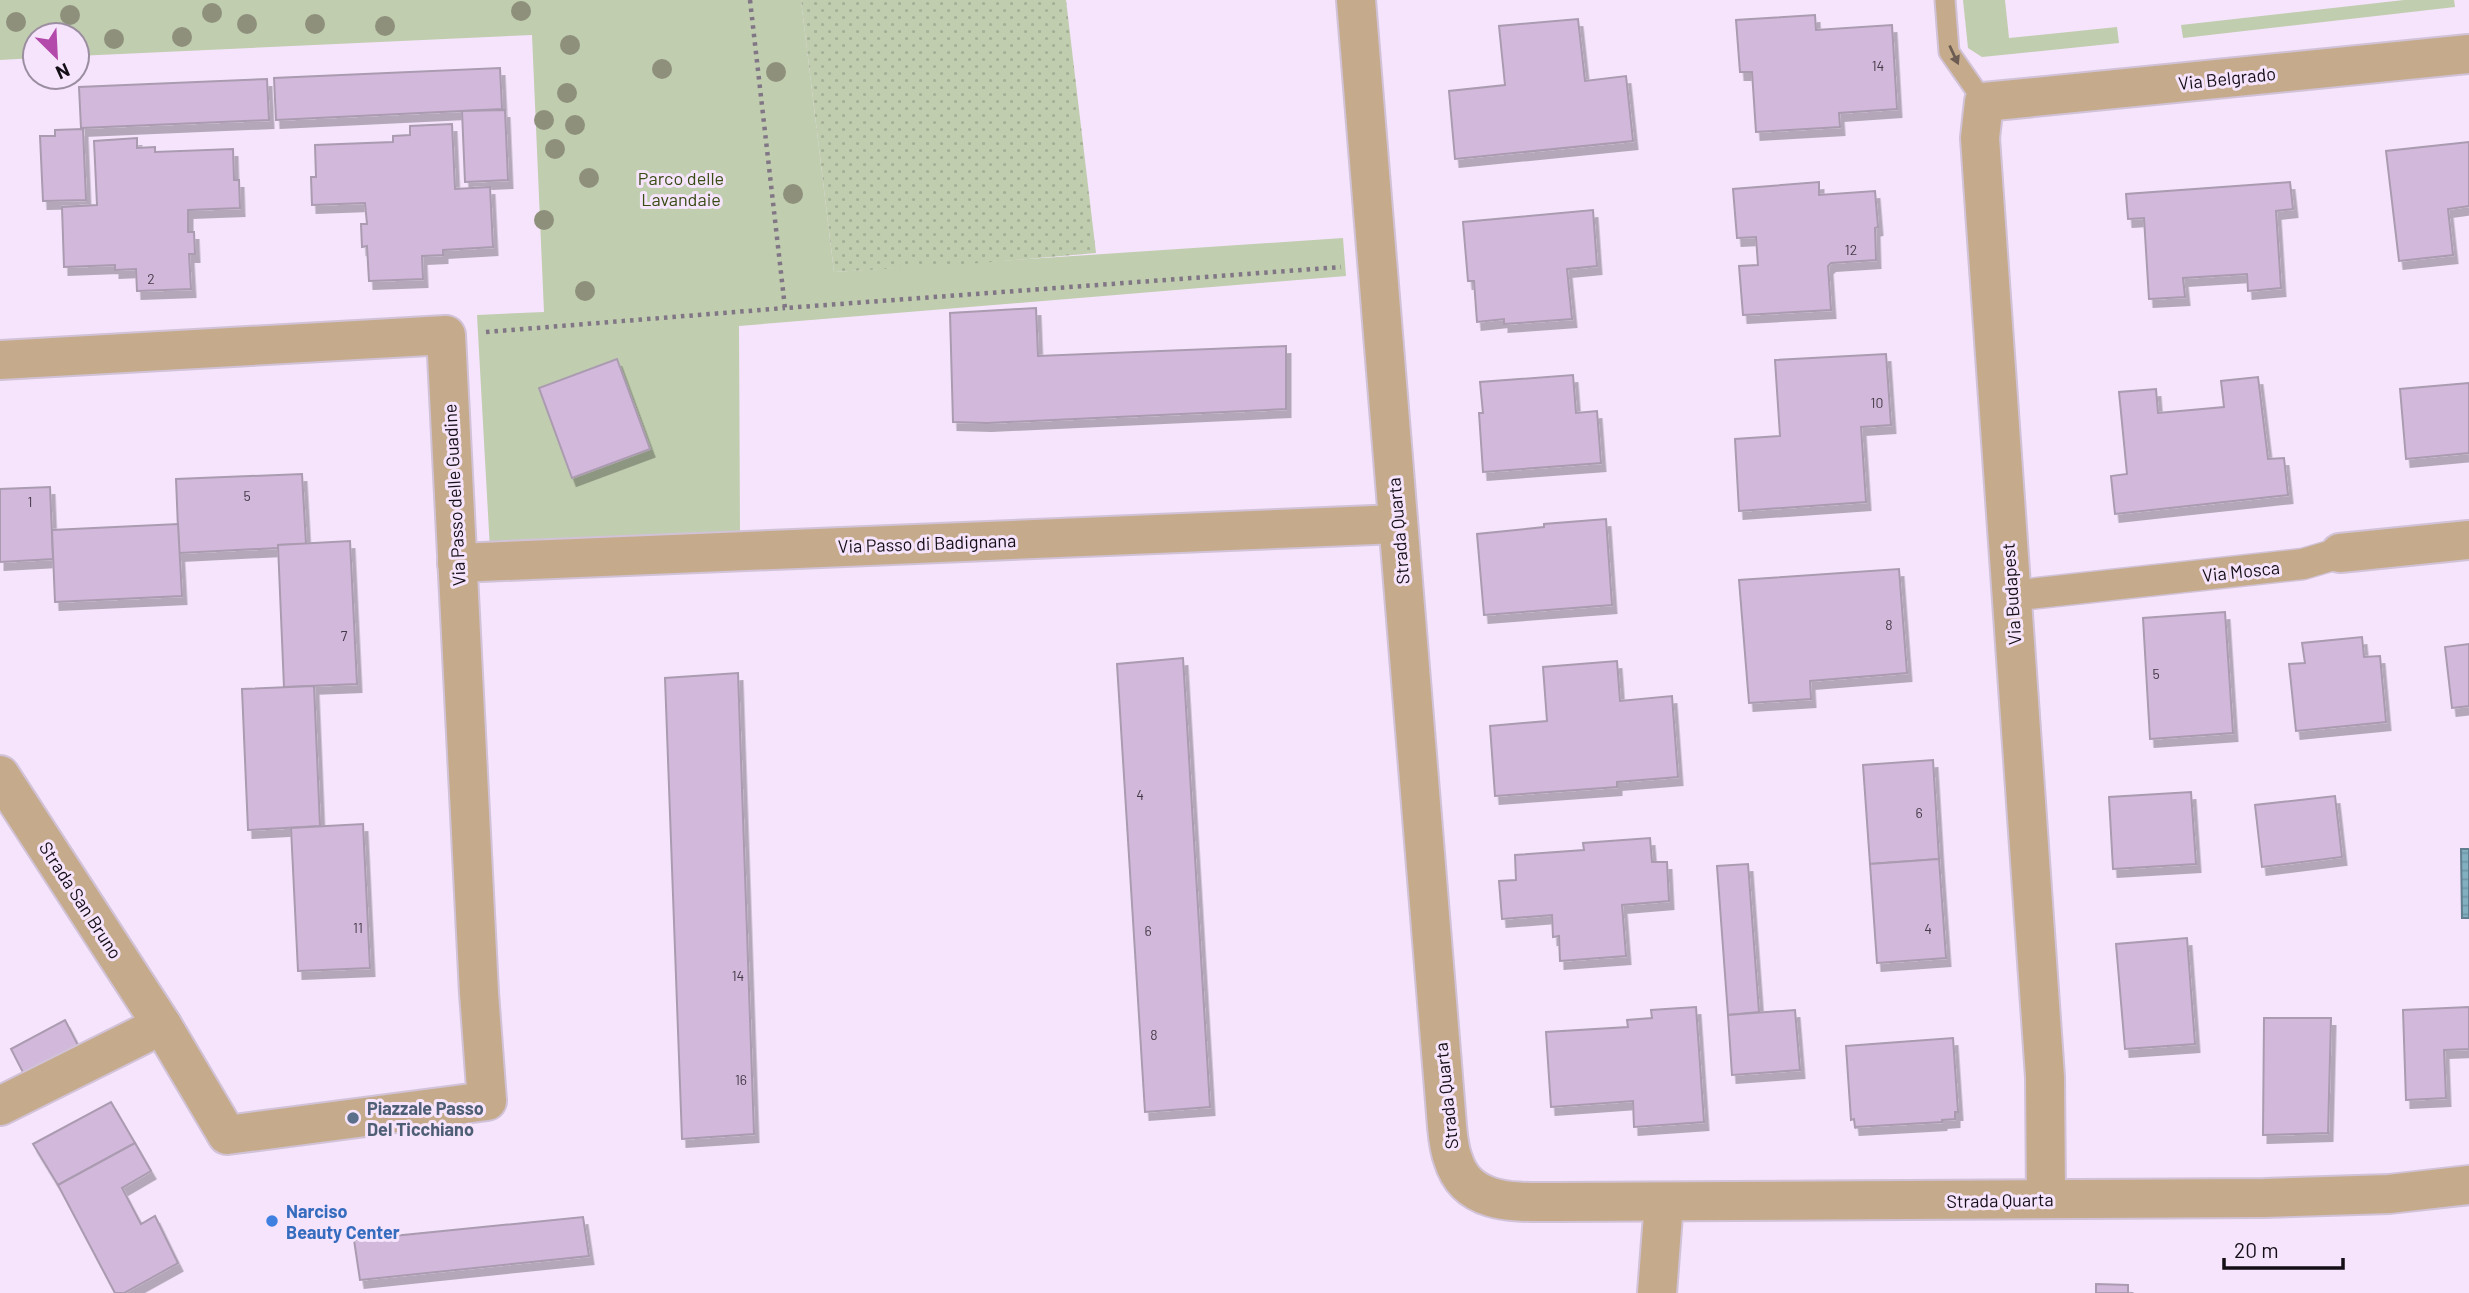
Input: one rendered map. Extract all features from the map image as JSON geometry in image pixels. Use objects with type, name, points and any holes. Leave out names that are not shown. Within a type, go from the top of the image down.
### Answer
[{"type":"street","name":"Strada Quarta","points":[[1356,0],[1447,1126],[1452,1157],[1462,1179],[1470,1188],[1493,1198],[1543,1202],[1664,1202],[2344,1196],[2468,1186]]},
{"type":"street","name":"Via Belgrado","points":[[1984,102],[2469,54]]},
{"type":"street","name":"Via Budapest","points":[[1984,102],[1980,138],[2045,1077],[2046,1199]]},
{"type":"street","points":[[0,360],[446,335]]},
{"type":"street","name":"Via Passo delle Guadine","points":[[228,1135],[487,1101],[479,993],[446,335]]},
{"type":"street","name":"Via Passo di Badignana","points":[[457,562],[1398,524]]},
{"type":"street","name":"Via Mosca","points":[[2011,596],[2303,564],[2340,553],[2469,540]]},
{"type":"street","name":"Strada San Bruno","points":[[0,775],[162,1026],[228,1135]]},
{"type":"street","points":[[0,1107],[162,1026]]},
{"type":"street","points":[[1657,1293],[1664,1202]]},
{"type":"lane","points":[[1945,0],[1949,52],[1984,102]]},
{"type":"path","points":[[750,0],[785,308]]},
{"type":"path","points":[[446,335],[1378,264]]},
{"type":"green space","name":"Parco delle Lavandaie","points":[[0,0],[801,0],[834,272],[1343,238],[1346,276],[739,326],[740,535],[490,550],[477,315],[544,312],[532,35],[91,55],[91,21],[21,21],[21,59],[0,60]]},
{"type":"green space","points":[[801,0],[1066,0],[1096,253],[834,272]]},
{"type":"green space","points":[[1963,0],[2005,0],[2009,38],[2117,27],[2119,43],[1982,57],[1968,48]]},
{"type":"green space","points":[[2404,0],[2454,0],[2455,7],[2183,38],[2181,25]]},
{"type":"water","points":[[2461,849],[2469,849],[2469,918],[2462,918]]},
{"type":"building","points":[[1815,15],[1816,30],[1892,25],[1897,109],[1839,113],[1840,127],[1756,132],[1752,72],[1740,72],[1736,20]]},
{"type":"building","points":[[1578,19],[1585,81],[1626,76],[1633,141],[1455,159],[1449,91],[1505,85],[1499,26]]},
{"type":"building","points":[[500,68],[502,109],[276,120],[274,78]]},
{"type":"building","points":[[267,79],[269,120],[81,128],[79,91],[91,91],[91,86]]},
{"type":"building","points":[[505,110],[508,180],[465,182],[462,111]]},
{"type":"building","points":[[452,124],[455,189],[490,187],[493,247],[443,250],[443,255],[422,256],[423,279],[369,281],[367,246],[362,247],[361,224],[367,224],[365,203],[312,205],[311,177],[316,177],[315,145],[393,142],[393,136],[410,135],[410,126]]},
{"type":"building","points":[[83,129],[86,200],[43,201],[40,136],[55,136],[55,130]]},
{"type":"building","points":[[137,138],[137,148],[155,147],[155,152],[233,149],[234,180],[239,180],[240,208],[188,210],[188,232],[194,232],[195,254],[189,254],[191,289],[137,291],[136,269],[115,270],[115,265],[64,267],[62,207],[97,205],[94,141]]},
{"type":"building","points":[[2469,142],[2469,206],[2448,209],[2453,255],[2399,261],[2386,151]]},
{"type":"building","points":[[1819,182],[1819,195],[1875,191],[1878,227],[1875,228],[1876,260],[1831,263],[1828,266],[1831,310],[1743,315],[1739,266],[1758,265],[1756,237],[1737,238],[1733,189]]},
{"type":"building","points":[[2290,182],[2293,209],[2276,211],[2281,288],[2248,291],[2247,274],[2183,278],[2185,297],[2149,299],[2144,218],[2128,219],[2126,194]]},
{"type":"building","points":[[1593,210],[1597,266],[1567,269],[1572,319],[1504,324],[1504,319],[1477,322],[1474,281],[1468,281],[1463,222]]},
{"type":"building","points":[[1036,308],[1038,356],[1286,346],[1286,409],[987,423],[953,422],[950,313]]},
{"type":"building","points":[[1886,354],[1891,425],[1861,427],[1866,502],[1739,511],[1735,439],[1780,436],[1775,360]]},
{"type":"building","points":[[617,359],[650,449],[572,478],[539,388]]},
{"type":"building","points":[[1573,375],[1576,413],[1597,411],[1601,463],[1483,472],[1480,382]]},
{"type":"building","points":[[2258,377],[2268,459],[2284,458],[2288,495],[2115,514],[2111,476],[2127,474],[2119,392],[2156,389],[2158,413],[2224,407],[2221,381]]},
{"type":"building","points":[[2469,383],[2469,453],[2406,459],[2400,389]]},
{"type":"building","points":[[302,474],[306,544],[179,553],[176,479]]},
{"type":"building","points":[[50,487],[53,559],[0,562],[0,489]]},
{"type":"building","points":[[1606,519],[1612,605],[1484,615],[1477,534],[1544,527],[1544,524]]},
{"type":"building","points":[[178,524],[182,596],[55,602],[52,530]]},
{"type":"building","points":[[350,541],[357,684],[284,687],[278,545]]},
{"type":"building","points":[[1899,569],[1907,673],[1810,681],[1811,699],[1749,703],[1739,580]]},
{"type":"building","points":[[2225,612],[2233,733],[2150,739],[2143,618]]},
{"type":"building","points":[[2362,637],[2364,657],[2380,656],[2386,722],[2296,731],[2289,664],[2305,663],[2302,643]]},
{"type":"building","points":[[2469,644],[2469,706],[2452,708],[2445,647]]},
{"type":"building","points":[[1183,658],[1210,1107],[1145,1112],[1117,664]]},
{"type":"building","points":[[1617,661],[1620,701],[1672,696],[1678,777],[1617,782],[1617,787],[1495,796],[1490,726],[1547,721],[1543,667]]},
{"type":"building","points":[[738,673],[754,1134],[682,1139],[665,678]]},
{"type":"building","points":[[314,686],[320,826],[248,830],[242,689]]},
{"type":"building","points":[[1933,760],[1939,859],[1870,864],[1863,765]]},
{"type":"building","points":[[2191,792],[2196,864],[2113,869],[2109,797]]},
{"type":"building","points":[[2335,796],[2342,857],[2262,867],[2255,805]]},
{"type":"building","points":[[363,824],[370,968],[298,971],[291,828]]},
{"type":"building","points":[[1650,838],[1652,862],[1667,862],[1669,901],[1622,905],[1626,956],[1560,961],[1559,936],[1553,937],[1552,915],[1502,919],[1499,881],[1516,880],[1515,855],[1584,850],[1583,843]]},
{"type":"building","points":[[1939,859],[1946,958],[1877,963],[1870,864]]},
{"type":"building","points":[[1748,864],[1759,1012],[1728,1015],[1717,866]]},
{"type":"building","points":[[2187,938],[2195,1044],[2125,1049],[2116,944]]},
{"type":"building","points":[[1696,1007],[1704,1122],[1634,1127],[1633,1101],[1551,1107],[1546,1032],[1628,1027],[1627,1020],[1652,1018],[1651,1010]]},
{"type":"building","points":[[2469,1007],[2469,1049],[2444,1050],[2446,1098],[2406,1100],[2403,1010]]},
{"type":"building","points":[[1795,1010],[1800,1070],[1732,1075],[1728,1015]]},
{"type":"building","points":[[2264,1018],[2331,1018],[2328,1133],[2263,1135]]},
{"type":"building","points":[[65,1020],[83,1055],[29,1084],[11,1049]]},
{"type":"building","points":[[1953,1038],[1958,1112],[1955,1112],[1955,1119],[1855,1127],[1854,1119],[1851,1120],[1846,1046]]},
{"type":"building","points":[[111,1102],[135,1143],[58,1185],[33,1144]]},
{"type":"building","points":[[135,1143],[151,1171],[122,1188],[141,1224],[155,1216],[178,1263],[124,1293],[115,1293],[58,1185]]},
{"type":"building","points":[[583,1217],[589,1256],[360,1280],[354,1240]]},
{"type":"building","points":[[2096,1284],[2128,1285],[2128,1293],[2096,1293]]},
{"type":"place","name":"Piazzale Passo Del Ticchiano","points":[[353,1118]]},
{"type":"place","name":"Narciso Beauty Center","points":[[272,1221]]}]
